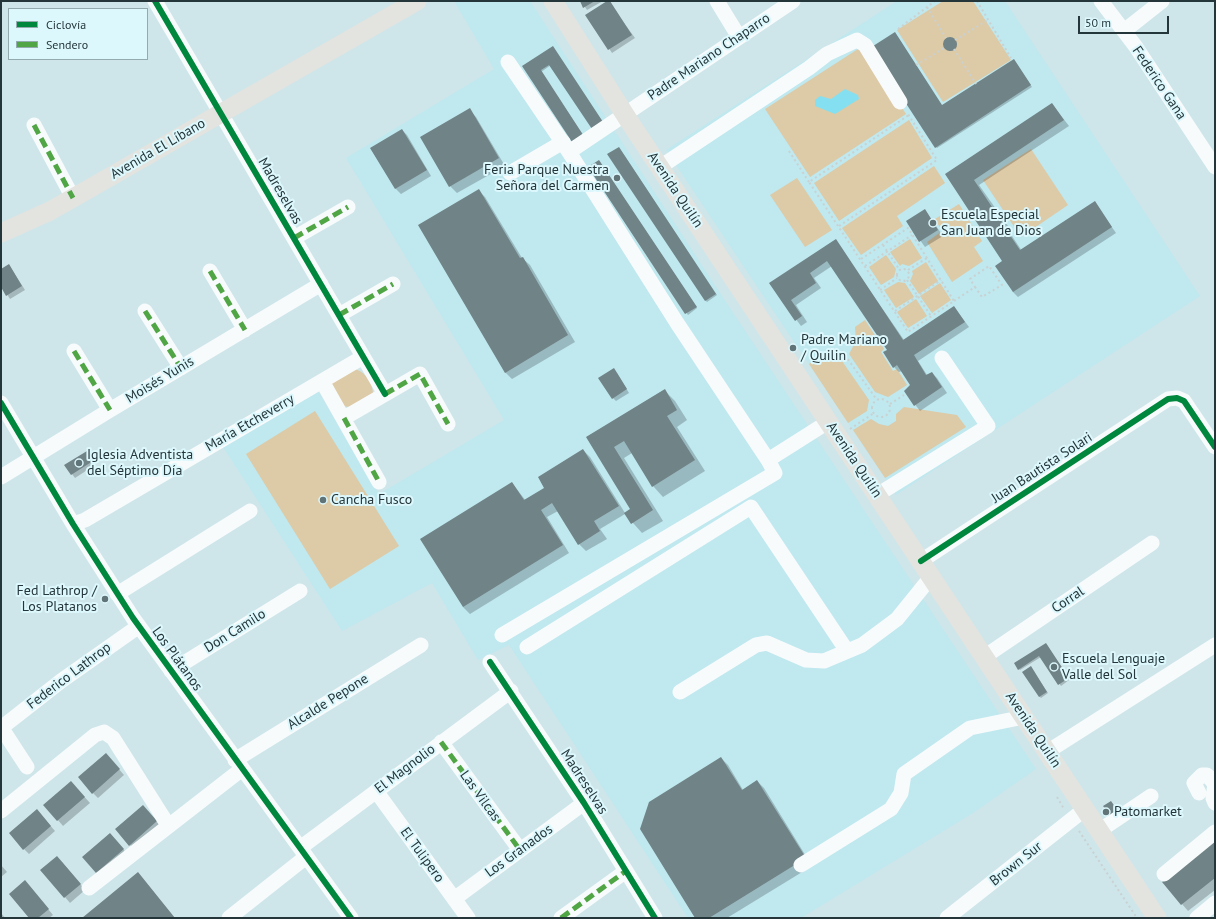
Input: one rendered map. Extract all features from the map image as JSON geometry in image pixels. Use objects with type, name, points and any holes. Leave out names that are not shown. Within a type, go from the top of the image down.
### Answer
[{"type":"main road","name":"Avenida El Líbano","points":[[1,232],[38,217],[73,198],[417,1]]},
{"type":"main road","name":"Avenida Quilín","points":[[553,1],[624,114],[1048,752],[1074,813],[1100,831],[1157,918]]},
{"type":"street","name":"Madreselvas","points":[[155,1],[385,394]]},
{"type":"street","points":[[717,1],[739,38]]},
{"type":"street","name":"Padre Mariano Chaparro","points":[[510,173],[566,147],[624,114],[793,1]]},
{"type":"street","name":"Federico Gana","points":[[1102,1],[1124,31],[1215,167]]},
{"type":"street","points":[[1124,31],[1162,1]]},
{"type":"street","points":[[660,167],[809,68],[827,54],[857,40],[865,45],[900,102]]},
{"type":"street","points":[[502,635],[774,473],[768,460],[677,323],[566,147],[508,62]]},
{"type":"street","points":[[34,125],[73,198]]},
{"type":"street","points":[[294,238],[348,208]]},
{"type":"street","points":[[210,271],[245,330]]},
{"type":"street","name":"Moisés Yunis","points":[[1,477],[321,284]]},
{"type":"street","points":[[339,315],[393,284]]},
{"type":"street","points":[[145,311],[181,368]]},
{"type":"street","points":[[74,351],[110,410]]},
{"type":"street","name":"María Etcheverry","points":[[73,524],[84,520],[363,357]]},
{"type":"street","points":[[877,495],[988,426],[942,358]]},
{"type":"street","points":[[344,418],[420,374],[448,424]]},
{"type":"street","points":[[322,381],[379,482]]},
{"type":"street","name":"Juan Bautista Solari","points":[[921,561],[1165,401],[1177,398],[1187,405],[1215,447]]},
{"type":"street","name":"Los Plátanos","points":[[1,403],[73,524],[117,594],[238,765],[351,918]]},
{"type":"street","points":[[768,460],[828,422]]},
{"type":"street","points":[[527,647],[751,507],[847,651]]},
{"type":"street","points":[[117,594],[250,511]]},
{"type":"street","name":"Corral","points":[[984,657],[1152,543]]},
{"type":"street","points":[[680,692],[756,645],[767,643],[806,660],[824,661],[862,645],[897,619],[931,577]]},
{"type":"street","name":"Don Camilo","points":[[171,671],[300,591]]},
{"type":"street","name":"Federico Lathrop","points":[[1,728],[61,681],[139,626]]},
{"type":"street","name":"Alcalde Pepone","points":[[89,888],[168,825],[238,765],[421,645]]},
{"type":"street","points":[[1048,752],[1215,645]]},
{"type":"street","name":"Madreselvas","points":[[490,662],[511,691],[584,803],[655,918]]},
{"type":"street","name":"El Magnolio","points":[[229,918],[303,852],[376,791],[440,742],[511,691]]},
{"type":"street","points":[[801,865],[891,809],[901,793],[904,774],[970,728],[1024,717]]},
{"type":"street","points":[[1,728],[27,767]]},
{"type":"street","points":[[1,811],[95,735],[104,732],[113,738],[168,825]]},
{"type":"street","name":"Las Vilcas","points":[[440,742],[520,850]]},
{"type":"street","points":[[1199,793],[1194,783],[1202,775],[1207,775],[1214,784],[1213,798],[1215,803]]},
{"type":"street","name":"El Tulipero","points":[[376,791],[468,918]]},
{"type":"street","points":[[1100,831],[1151,796]]},
{"type":"street","name":"Los Granados","points":[[454,899],[584,803]]},
{"type":"street","name":"Brown Sur","points":[[946,918],[1074,813]]},
{"type":"street","points":[[1164,874],[1215,832]]},
{"type":"street","points":[[562,918],[626,871]]},
{"type":"street","points":[[1197,918],[1215,904]]},
{"type":"path","points":[[898,29],[935,1]]},
{"type":"path","points":[[977,1],[1011,58]]},
{"type":"path","points":[[926,7],[946,38]]},
{"type":"path","points":[[955,40],[988,20]]},
{"type":"path","points":[[916,66],[944,48]]},
{"type":"path","points":[[954,49],[976,84]]},
{"type":"path","points":[[839,226],[937,160],[900,102]]},
{"type":"path","points":[[809,182],[909,115]]},
{"type":"path","points":[[789,151],[908,332],[975,287]]},
{"type":"path","points":[[860,259],[908,228],[954,301]]},
{"type":"path","points":[[865,266],[912,235]]},
{"type":"path","points":[[882,245],[900,269]]},
{"type":"path","points":[[900,269],[904,268],[908,270],[927,258]]},
{"type":"path","points":[[989,266],[1002,285],[982,298],[975,287],[970,279],[989,266]]},
{"type":"path","points":[[897,278],[897,272],[900,269]]},
{"type":"path","points":[[907,280],[909,274],[908,270]]},
{"type":"path","points":[[880,290],[897,278]]},
{"type":"path","points":[[897,278],[901,281],[907,280]]},
{"type":"path","points":[[907,280],[931,316]]},
{"type":"path","points":[[895,311],[941,280]]},
{"type":"path","points":[[842,351],[877,400]]},
{"type":"path","points":[[890,404],[904,395]]},
{"type":"path","points":[[874,413],[873,404],[877,400],[882,399],[890,404]]},
{"type":"path","points":[[874,413],[882,417],[887,415],[890,410],[890,404]]},
{"type":"path","points":[[851,428],[874,413]]},
{"type":"path","points":[[1074,813],[1136,918]]},
{"type":"shaded area","points":[[454,1],[530,1],[722,296],[1036,769],[973,813],[801,918],[688,918],[509,645],[478,660],[432,583],[342,631],[221,444],[318,391],[379,494],[504,420],[346,158],[494,69]]},
{"type":"shaded area","name":"Escuela Especial San Juan de Dios","points":[[897,1],[1005,1],[1200,296],[896,495],[666,150]]},
{"type":"shaded area","points":[[943,1],[973,1],[1011,60],[943,102],[897,30]]},
{"type":"shaded area","points":[[858,49],[865,51],[906,114],[810,177],[765,109]]},
{"type":"shaded area","points":[[909,120],[932,158],[839,221],[814,183]]},
{"type":"shaded area","points":[[1031,149],[1068,205],[1021,237],[983,180]]},
{"type":"shaded area","points":[[934,166],[945,183],[897,216],[903,226],[861,255],[842,228]]},
{"type":"shaded area","points":[[797,178],[832,230],[805,247],[770,195]]},
{"type":"shaded area","points":[[959,204],[982,241],[974,247],[983,261],[952,282],[927,242],[942,231],[935,219]]},
{"type":"shaded area","points":[[910,239],[922,258],[909,266],[902,264],[900,266],[890,252]]},
{"type":"shaded area","points":[[886,255],[896,269],[894,277],[881,285],[869,267]]},
{"type":"shaded area","points":[[926,262],[938,281],[919,294],[910,281],[913,274],[912,271]]},
{"type":"shaded area","points":[[898,282],[905,283],[914,297],[896,308],[884,290]]},
{"type":"shaded area","points":[[940,283],[951,300],[932,313],[920,296]]},
{"type":"shaded area","points":[[916,299],[927,316],[908,328],[897,312]]},
{"type":"shaded area","points":[[865,320],[884,349],[881,352],[893,371],[897,369],[907,385],[888,397],[875,392],[849,354],[856,341],[855,327]]},
{"type":"shaded area","points":[[819,357],[834,361],[842,361],[869,400],[867,411],[848,423],[809,364]]},
{"type":"shaded area","points":[[354,369],[362,372],[368,378],[372,386],[373,394],[350,407],[341,406],[332,392],[332,382]]},
{"type":"shaded area","points":[[904,407],[957,415],[966,427],[885,478],[853,430],[871,419],[879,424],[888,426],[896,421],[896,414]]},
{"type":"shaded area","name":"Cancha Fusco","points":[[315,411],[399,546],[330,589],[246,454]]},
{"type":"water","points":[[845,89],[858,95],[859,99],[835,114],[815,106],[815,100],[820,96],[831,99]]},
{"type":"building","points":[[580,1],[595,1],[583,8]]},
{"type":"building","points":[[607,1],[610,1],[632,35],[608,50],[585,15]]},
{"type":"building","points":[[895,32],[942,105],[1014,59],[1031,85],[935,148],[870,48]]},
{"type":"building","points":[[950,37],[955,39],[957,44],[955,49],[950,51],[945,49],[943,44],[945,39]]},
{"type":"building","points":[[553,46],[605,125],[594,132],[549,65],[541,70],[585,138],[574,145],[522,66]]},
{"type":"building","points":[[1052,103],[1064,120],[974,180],[994,210],[996,209],[1004,220],[1001,222],[1020,250],[1095,201],[1112,227],[1013,292],[995,266],[1002,261],[945,174]]},
{"type":"building","points":[[470,108],[499,158],[449,187],[420,137]]},
{"type":"building","points":[[402,129],[427,170],[395,189],[370,148]]},
{"type":"building","points":[[619,147],[716,294],[705,301],[607,154]]},
{"type":"building","points":[[599,160],[697,307],[685,314],[588,167]]},
{"type":"building","points":[[479,189],[520,258],[523,257],[568,335],[505,373],[418,225]]},
{"type":"building","points":[[925,209],[938,230],[919,242],[906,221]]},
{"type":"building","points":[[836,239],[903,340],[954,306],[965,322],[914,355],[926,375],[932,372],[942,387],[914,406],[904,391],[910,385],[897,365],[893,368],[883,352],[887,350],[827,261],[810,273],[816,283],[791,300],[802,316],[795,321],[769,283]]},
{"type":"building","points":[[9,264],[22,286],[6,296],[1,287],[1,269]]},
{"type":"building","points":[[614,368],[627,389],[612,399],[598,378]]},
{"type":"building","points":[[665,389],[677,410],[667,416],[695,460],[652,487],[624,441],[614,447],[653,510],[631,524],[624,513],[630,509],[586,437]]},
{"type":"building","points":[[583,449],[619,506],[594,521],[600,531],[578,545],[552,503],[541,510],[563,545],[463,607],[420,539],[512,482],[524,500],[544,488],[538,477]]},
{"type":"building","name":"Iglesia Adventista del Séptimo Día","points":[[87,451],[93,461],[71,475],[64,465]]},
{"type":"building","name":"Escuela Lenguaje Valle del Sol","points":[[1046,643],[1069,678],[1058,685],[1039,656],[1018,670],[1014,663]]},
{"type":"building","name":"Escuela Lenguaje Valle del Sol","points":[[1031,666],[1047,692],[1039,697],[1022,672]]},
{"type":"building","points":[[106,753],[120,769],[92,794],[78,777]]},
{"type":"building","points":[[721,757],[742,790],[757,780],[806,858],[709,918],[695,918],[640,829],[649,802]]},
{"type":"building","points":[[71,781],[85,797],[57,821],[43,805]]},
{"type":"building","points":[[1111,801],[1118,811],[1111,816],[1103,806]]},
{"type":"building","points":[[143,805],[157,821],[129,846],[115,829]]},
{"type":"building","points":[[37,809],[51,826],[23,850],[9,833]]},
{"type":"building","points":[[110,833],[124,849],[96,873],[82,857]]},
{"type":"building","points":[[1215,839],[1215,878],[1181,905],[1162,882]]},
{"type":"building","points":[[57,856],[81,884],[64,898],[40,870]]},
{"type":"building","points":[[138,872],[175,918],[82,918]]},
{"type":"building","points":[[25,880],[49,909],[38,918],[29,918],[9,894]]},
{"type":"marked path","points":[[34,125],[73,198]]},
{"type":"marked path","points":[[294,238],[348,207]]},
{"type":"marked path","points":[[210,271],[245,330]]},
{"type":"marked path","points":[[339,315],[393,284]]},
{"type":"marked path","points":[[145,311],[181,368]]},
{"type":"marked path","points":[[74,351],[110,410]]},
{"type":"marked path","points":[[385,394],[420,374],[448,424]]},
{"type":"marked path","points":[[344,418],[379,482]]},
{"type":"marked path","points":[[441,742],[520,850]]},
{"type":"marked path","points":[[561,918],[626,871]]},
{"type":"cycle path","points":[[155,1],[385,394]]},
{"type":"cycle path","points":[[921,561],[1168,399],[1177,398],[1184,401],[1215,447]]},
{"type":"cycle path","points":[[1,403],[73,524],[133,618],[351,918]]},
{"type":"cycle path","points":[[490,662],[584,803],[655,918]]},
{"type":"place","name":"Feria Parque Nuestra Señora del Carmen","points":[[617,178]]},
{"type":"place","name":"Escuela Especial San Juan de Dios","points":[[933,223]]},
{"type":"place","name":"Padre Mariano / Quilin","points":[[793,348]]},
{"type":"place","name":"Iglesia Adventista del Séptimo Día","points":[[79,463]]},
{"type":"place","name":"Cancha Fusco","points":[[323,500]]},
{"type":"place","name":"Fed Lathrop / Los Platanos","points":[[105,599]]},
{"type":"place","name":"Escuela Lenguaje Valle del Sol","points":[[1054,667]]},
{"type":"place","name":"Patomarket","points":[[1106,812]]}]
